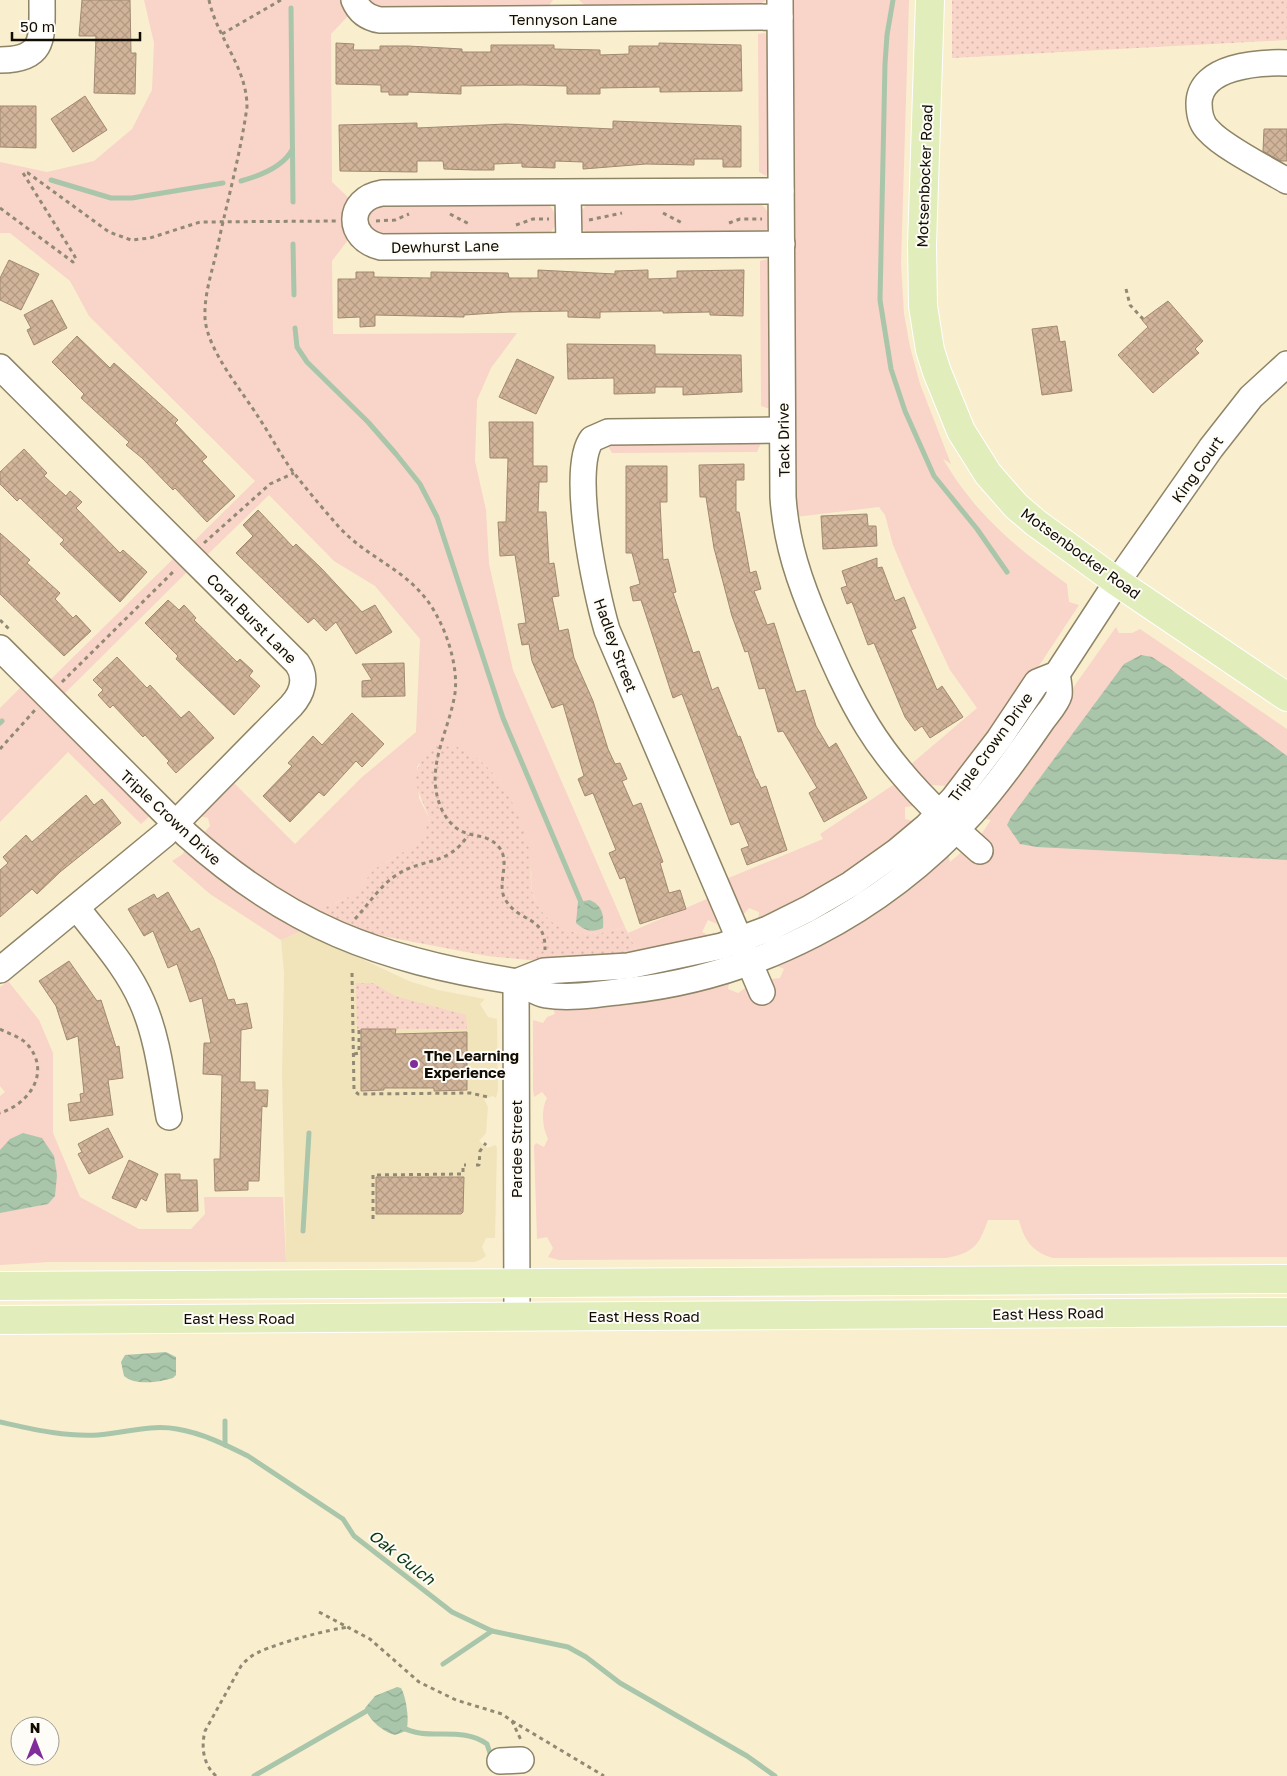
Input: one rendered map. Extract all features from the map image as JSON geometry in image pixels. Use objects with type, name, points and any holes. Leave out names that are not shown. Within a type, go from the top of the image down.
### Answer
[{"type":"main road","name":"Motsenbocker Road","points":[[930,0],[922,285],[926,327],[937,372],[961,431],[988,474],[1036,523],[1117,582],[1287,697]]},
{"type":"main road","points":[[0,1286],[1287,1280]]},
{"type":"main road","name":"East Hess Road","points":[[0,1320],[1287,1312]]},
{"type":"street","points":[[0,60],[39,57],[42,0]]},
{"type":"street","name":"Tennyson Lane","points":[[354,0],[360,11],[367,16],[380,20],[566,9],[780,8]]},
{"type":"street","name":"Tack Drive","points":[[780,8],[782,430],[786,530],[795,568],[839,672],[868,727],[905,777],[948,822],[980,851]]},
{"type":"street","points":[[1287,63],[1248,66],[1217,73],[1204,84],[1199,101],[1200,116],[1209,132],[1287,181]]},
{"type":"street","name":"Dewhurst Lane","points":[[781,191],[382,193],[369,197],[358,206],[355,221],[361,238],[380,247],[782,244]]},
{"type":"street","points":[[568,193],[568,245]]},
{"type":"street","name":"King Court","points":[[1117,582],[1235,416],[1261,386],[1287,364]]},
{"type":"street","name":"Coral Burst Lane","points":[[0,368],[297,663],[312,682],[291,706],[175,824],[77,908],[0,970]]},
{"type":"street","name":"Hadley Street","points":[[762,992],[622,669],[603,616],[591,565],[585,510],[585,456],[587,433],[614,431],[782,430]]},
{"type":"street","name":"Triple Crown Drive","points":[[0,648],[175,824],[214,859],[259,892],[326,931],[366,947],[411,961],[472,976],[516,982],[544,995],[613,993],[686,981],[745,951],[808,937],[871,901],[911,872],[948,822],[998,783],[1059,695],[1057,674],[1117,582]]},
{"type":"street","points":[[77,908],[117,959],[142,1001],[156,1046],[169,1117]]},
{"type":"street","name":"Pardee Street","points":[[516,982],[517,1316]]},
{"type":"path","points":[[209,0],[222,34],[240,71],[247,94],[244,125],[206,298],[208,336],[294,473],[341,529],[360,545],[406,577],[423,594],[438,617],[447,639],[453,663],[455,691],[436,761],[436,788],[441,806],[451,823],[468,835],[492,841],[501,850],[504,861],[502,894],[512,909],[532,921],[543,933],[544,953]]},
{"type":"path","points":[[222,34],[281,0]]},
{"type":"path","points":[[0,208],[73,262],[76,259],[74,255],[23,173],[28,173],[109,232],[125,239],[142,240],[200,222],[344,221]]},
{"type":"path","points":[[659,211],[688,225]]},
{"type":"path","points":[[587,220],[600,219],[626,212]]},
{"type":"path","points":[[374,221],[396,220],[415,213]]},
{"type":"path","points":[[446,213],[476,227]]},
{"type":"path","points":[[510,227],[532,219],[556,219]]},
{"type":"path","points":[[722,225],[740,219],[770,219]]},
{"type":"path","points":[[1126,289],[1130,305],[1143,319]]},
{"type":"path","points":[[198,549],[270,484],[294,473]]},
{"type":"path","points":[[62,682],[181,565]]},
{"type":"path","points":[[0,749],[35,710]]},
{"type":"path","points":[[352,921],[396,875],[449,856],[458,849],[468,835]]},
{"type":"path","points":[[352,974],[354,1090],[358,1094],[470,1093],[488,1098]]},
{"type":"path","points":[[0,1029],[26,1044],[33,1053],[37,1075],[35,1084],[22,1102],[16,1107],[0,1113]]},
{"type":"path","points":[[354,1054],[359,1053],[359,1029]]},
{"type":"path","points":[[476,1165],[479,1165],[481,1148],[486,1143]]},
{"type":"path","points":[[373,1219],[373,1174],[463,1174],[463,1165],[466,1165]]},
{"type":"path","points":[[319,1612],[370,1639],[419,1682],[456,1700],[498,1713],[604,1776]]},
{"type":"path","points":[[216,1776],[204,1758],[202,1742],[205,1731],[248,1659],[259,1651],[350,1627]]},
{"type":"path","points":[[511,1760],[521,1740],[512,1721]]},
{"type":"shaded area","points":[[144,0],[341,0],[348,16],[331,34],[332,182],[350,199],[345,208],[343,219],[343,229],[348,240],[332,261],[333,334],[517,333],[491,368],[477,400],[475,461],[486,510],[489,564],[513,670],[625,927],[611,931],[584,934],[559,927],[548,919],[539,908],[533,894],[531,868],[524,838],[514,809],[499,782],[474,756],[435,743],[417,767],[419,798],[429,818],[428,827],[416,845],[386,862],[367,878],[363,888],[352,896],[314,911],[252,872],[203,834],[210,826],[208,818],[199,816],[232,781],[295,844],[361,778],[416,732],[420,639],[375,586],[334,561],[269,495],[205,557],[192,543],[255,481],[89,316],[70,281],[10,233],[0,233],[0,162],[47,172],[94,161],[132,129],[152,90],[154,43]]},
{"type":"shaded area","points":[[366,0],[553,0],[546,9],[383,12]]},
{"type":"shaded area","points":[[579,0],[766,0],[754,8],[589,9]]},
{"type":"shaded area","points":[[790,0],[909,0],[901,264],[904,314],[910,347],[920,384],[951,464],[943,459],[956,479],[983,514],[998,529],[1013,543],[1067,584],[1069,602],[1079,605],[1010,710],[949,786],[930,785],[910,765],[977,708],[950,670],[893,545],[885,515],[879,507],[795,517]]},
{"type":"shaded area","points":[[952,0],[1287,0],[1287,40],[952,58]]},
{"type":"shaded area","points":[[765,33],[768,39],[769,168],[766,176],[759,172],[758,34]]},
{"type":"shaded area","points":[[755,200],[763,206],[769,215],[769,219],[767,229],[755,236],[592,237],[581,228],[580,212],[590,201]]},
{"type":"shaded area","points":[[378,204],[548,204],[556,219],[554,227],[549,234],[388,240],[368,228],[369,212]]},
{"type":"shaded area","points":[[767,259],[770,266],[770,409],[761,406],[760,261]]},
{"type":"shaded area","points":[[761,443],[757,452],[612,453],[608,446],[615,444]]},
{"type":"shaded area","points":[[174,558],[188,571],[63,695],[49,681]]},
{"type":"shaded area","points":[[1116,627],[1119,633],[1132,633],[1140,629],[1287,729],[1287,1257],[1053,1258],[1034,1249],[1023,1234],[1019,1220],[988,1220],[982,1236],[974,1246],[963,1253],[946,1258],[559,1260],[548,1257],[553,1248],[547,1237],[537,1239],[534,1146],[536,1143],[544,1147],[548,1139],[544,1129],[543,1118],[547,1098],[542,1092],[534,1097],[533,1090],[533,1020],[543,1023],[547,1017],[555,1014],[551,1003],[730,979],[728,989],[738,993],[758,982],[780,978],[784,969],[775,965],[948,853],[950,862],[980,836],[991,820],[981,818]]},
{"type":"shaded area","points":[[22,686],[151,815],[141,824],[68,752],[0,822],[0,708]]},
{"type":"shaded area","points":[[435,743],[454,746],[471,754],[486,766],[510,798],[526,835],[530,853],[533,895],[540,909],[549,920],[572,932],[584,934],[611,931],[625,927],[639,956],[550,962],[487,956],[362,932],[315,911],[354,894],[373,871],[407,850],[421,837],[426,829],[429,818],[417,787],[417,772],[426,754]]},
{"type":"shaded area","points":[[896,783],[914,806],[905,807],[905,819],[914,821],[911,828],[843,880],[758,921],[759,912],[749,908],[743,915],[726,879],[823,839],[820,834]]},
{"type":"shaded area","points":[[185,849],[251,901],[302,931],[281,940],[210,894],[172,861],[183,854]]},
{"type":"shaded area","points":[[709,898],[717,924],[708,920],[702,932],[710,936],[639,956],[628,933]]},
{"type":"shaded area","points":[[302,931],[409,981],[438,990],[485,999],[480,1004],[488,1017],[497,1019],[498,1090],[496,1098],[493,1096],[484,1099],[488,1107],[486,1133],[479,1141],[487,1148],[496,1145],[497,1149],[495,1238],[486,1238],[482,1247],[486,1256],[480,1260],[474,1262],[286,1262],[282,1075],[284,973],[281,940]]},
{"type":"shaded area","points":[[8,981],[39,1020],[53,1053],[53,1133],[80,1197],[139,1229],[191,1229],[205,1214],[204,1197],[283,1197],[286,1262],[49,1262],[0,1265],[0,1096],[5,1092],[0,1086],[0,987]]},
{"type":"shaded area","points":[[356,983],[373,983],[395,996],[466,1015],[467,1029],[357,1029]]},
{"type":"water","points":[[1141,655],[1152,657],[1169,668],[1287,756],[1287,860],[1037,847],[1020,844],[1007,825],[1011,817],[1124,664]]},
{"type":"water","points":[[590,900],[600,908],[603,919],[603,928],[592,931],[582,928],[576,923],[578,902]]},
{"type":"water","points":[[23,1133],[42,1138],[54,1156],[57,1175],[55,1196],[48,1204],[0,1213],[0,1150],[10,1139]]},
{"type":"water","points":[[166,1352],[176,1357],[176,1375],[173,1378],[155,1382],[141,1382],[124,1376],[121,1362],[125,1355]]},
{"type":"water","points":[[397,1687],[401,1688],[404,1697],[408,1722],[406,1731],[395,1735],[377,1725],[365,1708],[375,1696]]},
{"type":"building","points":[[82,0],[130,0],[131,53],[136,53],[135,94],[94,93],[96,36],[79,36]]},
{"type":"building","points":[[336,43],[354,44],[353,50],[380,50],[380,46],[408,46],[462,49],[462,52],[491,52],[491,45],[554,45],[554,49],[600,50],[600,55],[629,54],[629,46],[659,46],[659,43],[741,45],[742,91],[660,92],[660,87],[600,88],[600,94],[567,94],[567,86],[522,85],[461,86],[461,94],[408,92],[408,95],[389,95],[389,92],[381,92],[381,85],[336,84]]},
{"type":"building","points":[[85,96],[107,130],[73,152],[51,119]]},
{"type":"building","points":[[0,106],[36,106],[36,148],[0,147]]},
{"type":"building","points":[[613,121],[741,126],[741,167],[723,167],[723,159],[694,159],[694,165],[646,164],[583,169],[583,162],[555,161],[555,168],[522,167],[522,163],[494,164],[494,170],[474,170],[444,169],[443,161],[417,161],[417,172],[340,171],[339,125],[417,123],[417,128],[506,124],[613,129]]},
{"type":"building","points":[[1264,129],[1287,129],[1287,161],[1280,161],[1263,151]]},
{"type":"building","points":[[9,260],[39,274],[21,310],[0,300],[0,278]]},
{"type":"building","points":[[538,270],[615,274],[615,271],[648,270],[648,279],[677,278],[677,271],[744,270],[743,316],[710,315],[710,312],[663,313],[663,311],[600,312],[600,318],[568,317],[568,311],[509,312],[464,315],[464,317],[375,315],[375,326],[360,327],[360,317],[338,318],[338,279],[356,279],[356,272],[374,272],[374,277],[431,278],[431,272],[508,273],[509,278],[538,278]]},
{"type":"building","points":[[52,300],[67,328],[34,345],[27,330],[31,328],[24,315]]},
{"type":"building","points":[[1168,301],[1203,341],[1195,349],[1199,353],[1153,393],[1118,355],[1148,327],[1142,320]]},
{"type":"building","points":[[1057,326],[1060,342],[1065,341],[1072,391],[1042,395],[1032,329]]},
{"type":"building","points":[[77,336],[110,368],[114,363],[178,420],[175,423],[207,457],[202,461],[235,496],[207,522],[175,488],[173,490],[142,458],[126,445],[129,442],[81,398],[84,394],[52,362]]},
{"type":"building","points":[[567,344],[655,345],[655,354],[741,355],[742,392],[683,395],[683,387],[655,387],[655,393],[614,394],[614,378],[568,379]]},
{"type":"building","points":[[517,359],[554,377],[536,414],[499,397]]},
{"type":"building","points":[[489,422],[533,422],[533,466],[547,466],[547,482],[539,482],[538,512],[546,512],[549,564],[554,563],[559,596],[552,597],[559,631],[568,629],[574,658],[593,701],[608,749],[615,764],[620,763],[627,779],[622,781],[633,806],[641,803],[663,862],[660,863],[669,893],[680,890],[686,909],[640,924],[625,877],[620,879],[609,853],[616,850],[593,793],[585,796],[578,779],[584,776],[563,704],[552,708],[532,661],[529,644],[522,645],[518,624],[526,623],[515,555],[500,556],[498,522],[506,522],[508,458],[490,458]]},
{"type":"building","points":[[24,449],[47,473],[44,476],[66,496],[70,491],[82,502],[76,508],[120,553],[123,550],[147,572],[120,602],[60,544],[64,540],[20,498],[17,501],[0,484],[0,472]]},
{"type":"building","points":[[744,464],[744,480],[736,480],[736,512],[739,512],[750,573],[756,571],[761,589],[754,591],[767,625],[774,623],[796,692],[805,690],[816,726],[829,748],[836,743],[867,798],[824,822],[809,793],[817,788],[783,731],[778,732],[765,688],[759,689],[748,651],[745,652],[732,616],[714,548],[706,497],[700,497],[699,465]]},
{"type":"building","points":[[626,466],[667,466],[667,502],[660,502],[663,560],[668,559],[676,592],[673,593],[693,653],[699,651],[712,690],[718,687],[738,737],[740,736],[756,779],[761,788],[766,786],[787,850],[747,865],[741,849],[749,846],[739,822],[731,825],[682,694],[673,698],[641,600],[633,601],[630,587],[640,584],[632,553],[626,553]]},
{"type":"building","points":[[258,510],[293,547],[296,544],[322,569],[362,612],[375,605],[392,632],[356,654],[336,622],[326,631],[314,618],[308,623],[236,553],[253,536],[243,525]]},
{"type":"building","points":[[867,514],[868,526],[876,526],[877,546],[823,549],[821,516]]},
{"type":"building","points":[[0,533],[30,560],[27,563],[60,593],[55,599],[73,618],[76,615],[91,631],[64,656],[0,594]]},
{"type":"building","points":[[877,558],[877,568],[882,567],[895,601],[904,597],[916,628],[911,630],[937,690],[942,686],[963,717],[930,738],[922,726],[915,731],[905,717],[874,643],[868,645],[852,602],[847,604],[841,588],[847,586],[842,571]]},
{"type":"building","points":[[168,600],[179,610],[184,605],[196,618],[194,620],[237,662],[240,659],[253,671],[249,676],[260,686],[234,715],[176,659],[178,656],[145,623]]},
{"type":"building","points":[[117,657],[147,688],[150,685],[181,718],[189,711],[214,738],[176,773],[167,763],[169,761],[145,735],[143,737],[113,705],[110,708],[98,695],[103,690],[93,680]]},
{"type":"building","points":[[404,663],[405,696],[362,697],[362,681],[372,680],[362,664]]},
{"type":"building","points":[[352,713],[384,744],[362,767],[356,761],[324,796],[319,792],[290,822],[263,796],[292,766],[288,763],[313,736],[322,745]]},
{"type":"building","points":[[86,795],[94,805],[102,799],[121,823],[60,872],[37,894],[32,889],[0,917],[0,870],[8,863],[3,857],[26,835],[32,842]]},
{"type":"building","points":[[168,892],[191,932],[199,928],[214,960],[228,1000],[234,999],[236,1005],[247,1003],[252,1028],[241,1030],[240,1082],[255,1082],[255,1090],[268,1090],[267,1107],[262,1106],[259,1181],[248,1181],[248,1190],[215,1191],[214,1159],[220,1159],[222,1075],[203,1074],[204,1043],[211,1043],[202,998],[190,1002],[177,964],[168,968],[153,931],[144,936],[128,909],[154,894],[157,899]]},
{"type":"building","points":[[69,961],[97,1001],[101,1000],[116,1047],[119,1046],[123,1078],[108,1080],[113,1115],[70,1121],[68,1104],[81,1102],[80,1094],[84,1093],[78,1036],[67,1040],[56,1006],[39,981]]},
{"type":"building","name":"The Learning Experience","points":[[361,1029],[396,1029],[395,1034],[467,1032],[467,1090],[434,1091],[434,1088],[384,1088],[384,1090],[361,1091]]},
{"type":"building","points":[[108,1128],[123,1157],[89,1174],[78,1154],[82,1152],[78,1144]]},
{"type":"building","points":[[129,1160],[158,1174],[146,1201],[141,1198],[136,1208],[112,1198]]},
{"type":"building","points":[[165,1174],[180,1174],[180,1180],[197,1180],[198,1211],[167,1212]]},
{"type":"building","points":[[376,1177],[464,1177],[463,1212],[461,1214],[376,1214]]},
{"type":"waterway","points":[[893,0],[887,35],[885,64],[880,300],[891,369],[905,411],[934,476],[977,529],[1007,572]]},
{"type":"waterway","points":[[291,8],[293,202]]},
{"type":"waterway","points":[[241,181],[277,166],[292,150]]},
{"type":"waterway","points":[[51,180],[111,198],[132,198],[223,183]]},
{"type":"waterway","points":[[293,244],[294,295]]},
{"type":"waterway","points":[[295,328],[297,347],[307,362],[368,422],[396,454],[420,484],[437,517],[503,718],[583,907]]},
{"type":"waterway","points":[[303,1231],[309,1133]]},
{"type":"waterway","points":[[225,1421],[225,1445]]},
{"type":"waterway","name":"Oak Gulch","points":[[0,1422],[73,1435],[98,1435],[147,1428],[167,1428],[205,1436],[248,1456],[343,1519],[354,1536],[452,1612],[492,1631],[568,1647],[586,1657],[620,1683],[747,1756],[775,1776]]},
{"type":"waterway","points":[[443,1664],[492,1631]]},
{"type":"waterway","points":[[254,1776],[370,1709]]},
{"type":"waterway","points":[[402,1727],[422,1733],[455,1734],[477,1738],[487,1744],[492,1759]]},
{"type":"place","name":"The Learning Experience","points":[[414,1064]]}]
